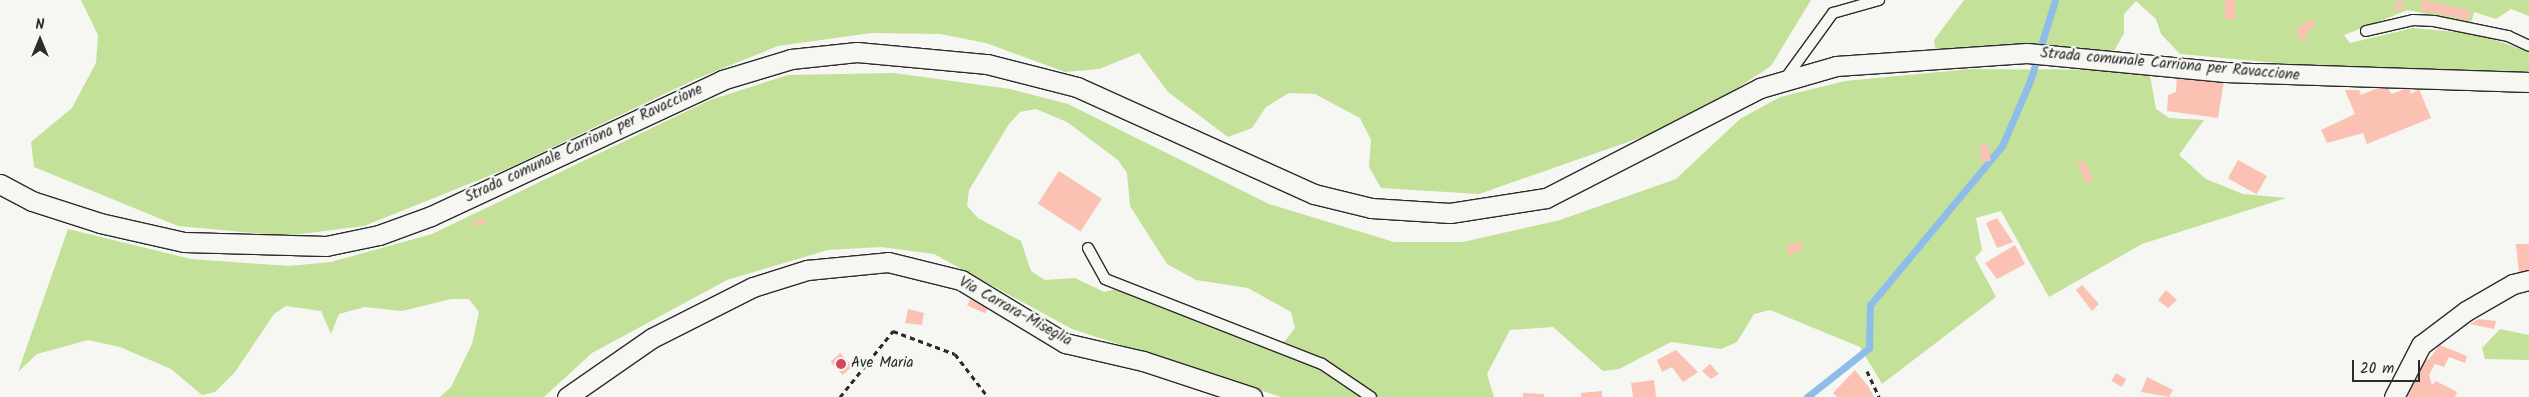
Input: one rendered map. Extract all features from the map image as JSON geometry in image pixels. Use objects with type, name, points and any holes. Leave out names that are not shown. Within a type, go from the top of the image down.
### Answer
[{"type":"street","name":"Strada comunale Carriona per Ravaccione","points":[[0,184],[32,201],[91,220],[184,242],[326,246],[379,234],[431,216],[722,80],[791,59],[856,52],[987,64],[1078,86],[1314,194],[1371,208],[1450,213],[1546,198],[1760,88],[1836,66],[1885,60],[1940,62],[2028,53],[2107,58],[2225,72],[2529,82]]},
{"type":"street","name":"Via Carrara-Miseglia","points":[[567,397],[586,380],[652,338],[752,287],[807,270],[888,262],[961,280],[1064,343],[1143,361],[1252,397]]},
{"type":"street","points":[[2394,397],[2421,346],[2466,311],[2513,284],[2529,280]]},
{"type":"lane","points":[[1783,81],[1833,13],[1879,0]]},
{"type":"lane","points":[[2366,31],[2413,20],[2434,21],[2508,36],[2529,46]]},
{"type":"lane","points":[[1088,248],[1105,279],[1322,364],[1371,397]]},
{"type":"path","points":[[840,397],[893,331],[955,354],[988,397]]},
{"type":"path","points":[[1867,371],[1879,397]]},
{"type":"green space","points":[[81,0],[1811,0],[1771,66],[1733,91],[1662,130],[1479,194],[1381,188],[1369,167],[1371,140],[1360,118],[1315,94],[1289,93],[1266,107],[1252,128],[1228,137],[1168,92],[1139,53],[1099,69],[1065,72],[986,43],[940,34],[871,33],[778,46],[696,79],[511,167],[364,226],[285,236],[178,226],[34,167],[31,142],[72,108],[96,63],[98,35]]},
{"type":"green space","points":[[1964,0],[2529,0],[2529,16],[2511,9],[2496,19],[2474,12],[2471,23],[2408,10],[2344,35],[2350,43],[2413,28],[2478,34],[2529,52],[2529,73],[2319,67],[2180,54],[2161,34],[2156,19],[2136,1],[2124,14],[2124,33],[2114,51],[2043,46],[1936,53],[1934,40]]},
{"type":"green space","points":[[1971,69],[2134,70],[2150,75],[2156,109],[2169,118],[2204,120],[2179,155],[2206,179],[2243,194],[2286,198],[2142,244],[2049,297],[2001,211],[1976,218],[1982,250],[1975,258],[1996,297],[1882,384],[1860,347],[1770,310],[1754,314],[1737,342],[1721,349],[1671,342],[1619,369],[1603,371],[1553,327],[1510,330],[1487,374],[1494,397],[1281,397],[1072,329],[934,254],[881,247],[828,250],[727,280],[592,353],[544,397],[440,397],[451,387],[472,344],[479,312],[469,299],[451,299],[402,311],[365,307],[339,314],[331,334],[321,311],[286,306],[274,314],[235,372],[215,392],[202,395],[171,369],[120,347],[88,340],[37,354],[18,372],[68,229],[191,259],[289,266],[331,262],[432,234],[710,100],[788,75],[894,73],[1010,89],[1068,104],[1269,204],[1394,242],[1463,242],[1560,220],[1676,179],[1740,119],[1780,97],[1845,81]],"holes":[[[1036,109],[1067,122],[1118,160],[1127,173],[1130,206],[1167,264],[1196,280],[1248,288],[1291,312],[1295,328],[1285,341],[1270,343],[1195,314],[1163,309],[1120,288],[1104,292],[1075,278],[1045,280],[1031,271],[1021,241],[978,218],[967,206],[969,190],[1009,124],[1020,112]]]},
{"type":"green space","points":[[2500,329],[2529,335],[2529,360],[2485,359],[2482,348]]},
{"type":"building","points":[[2225,0],[2235,0],[2235,19],[2225,19]]},
{"type":"building","points":[[2422,0],[2470,10],[2468,20],[2420,10]]},
{"type":"building","points":[[2399,1],[2403,5],[2399,9],[2395,5]]},
{"type":"building","points":[[2312,18],[2315,27],[2305,32],[2308,39],[2302,42],[2296,30]]},
{"type":"building","points":[[2177,77],[2224,81],[2218,118],[2167,111],[2168,95],[2176,92]]},
{"type":"building","points":[[2385,85],[2392,94],[2409,87],[2411,94],[2419,89],[2431,118],[2367,144],[2363,133],[2327,143],[2321,130],[2355,114],[2345,90],[2359,90],[2361,95]]},
{"type":"building","points":[[1988,144],[1991,161],[1982,162],[1979,146]]},
{"type":"building","points":[[2238,160],[2267,176],[2257,194],[2228,178]]},
{"type":"building","points":[[2085,162],[2093,179],[2086,184],[2077,163]]},
{"type":"building","points":[[1059,171],[1102,199],[1081,231],[1038,204]]},
{"type":"building","points":[[485,218],[486,223],[473,226],[472,223]]},
{"type":"building","points":[[1997,218],[2013,242],[1997,248],[1986,223]]},
{"type":"building","points":[[1800,241],[1804,247],[1790,256],[1785,247]]},
{"type":"building","points":[[2516,244],[2529,244],[2529,274],[2519,274]]},
{"type":"building","points":[[2015,245],[2025,264],[1997,279],[1985,263]]},
{"type":"building","points":[[2082,285],[2099,304],[2092,311],[2076,290]]},
{"type":"building","points":[[2166,290],[2177,300],[2168,308],[2158,300]]},
{"type":"building","points":[[970,299],[988,307],[985,314],[967,305]]},
{"type":"building","points":[[908,309],[924,313],[922,325],[905,323]]},
{"type":"building","points":[[2479,319],[2496,321],[2494,329],[2470,324]]},
{"type":"building","points":[[2440,345],[2467,356],[2465,363],[2449,357],[2444,367],[2435,364],[2429,375],[2432,385],[2436,381],[2457,392],[2455,397],[2403,397],[2422,358],[2428,360]]},
{"type":"building","points":[[1676,350],[1698,372],[1683,382],[1672,367],[1662,372],[1657,360]]},
{"type":"building","name":"Ave Maria","points":[[840,353],[852,366],[843,375],[830,362]]},
{"type":"building","points":[[1710,364],[1719,374],[1711,379],[1702,371]]},
{"type":"building","points":[[1855,370],[1874,397],[1837,397],[1833,393]]},
{"type":"building","points":[[2116,373],[2126,379],[2122,387],[2111,381]]},
{"type":"building","points":[[2147,377],[2173,390],[2169,397],[2141,392]]},
{"type":"building","points":[[1654,380],[1656,397],[1633,397],[1631,383]]},
{"type":"building","points":[[1602,391],[1602,397],[1581,397],[1581,393]]},
{"type":"building","points":[[1523,393],[1544,394],[1544,397],[1523,397]]},
{"type":"waterway","points":[[1807,397],[1869,348],[1870,305],[2002,146],[2030,81],[2055,0]]},
{"type":"place","name":"Ave Maria","points":[[841,364]]}]
